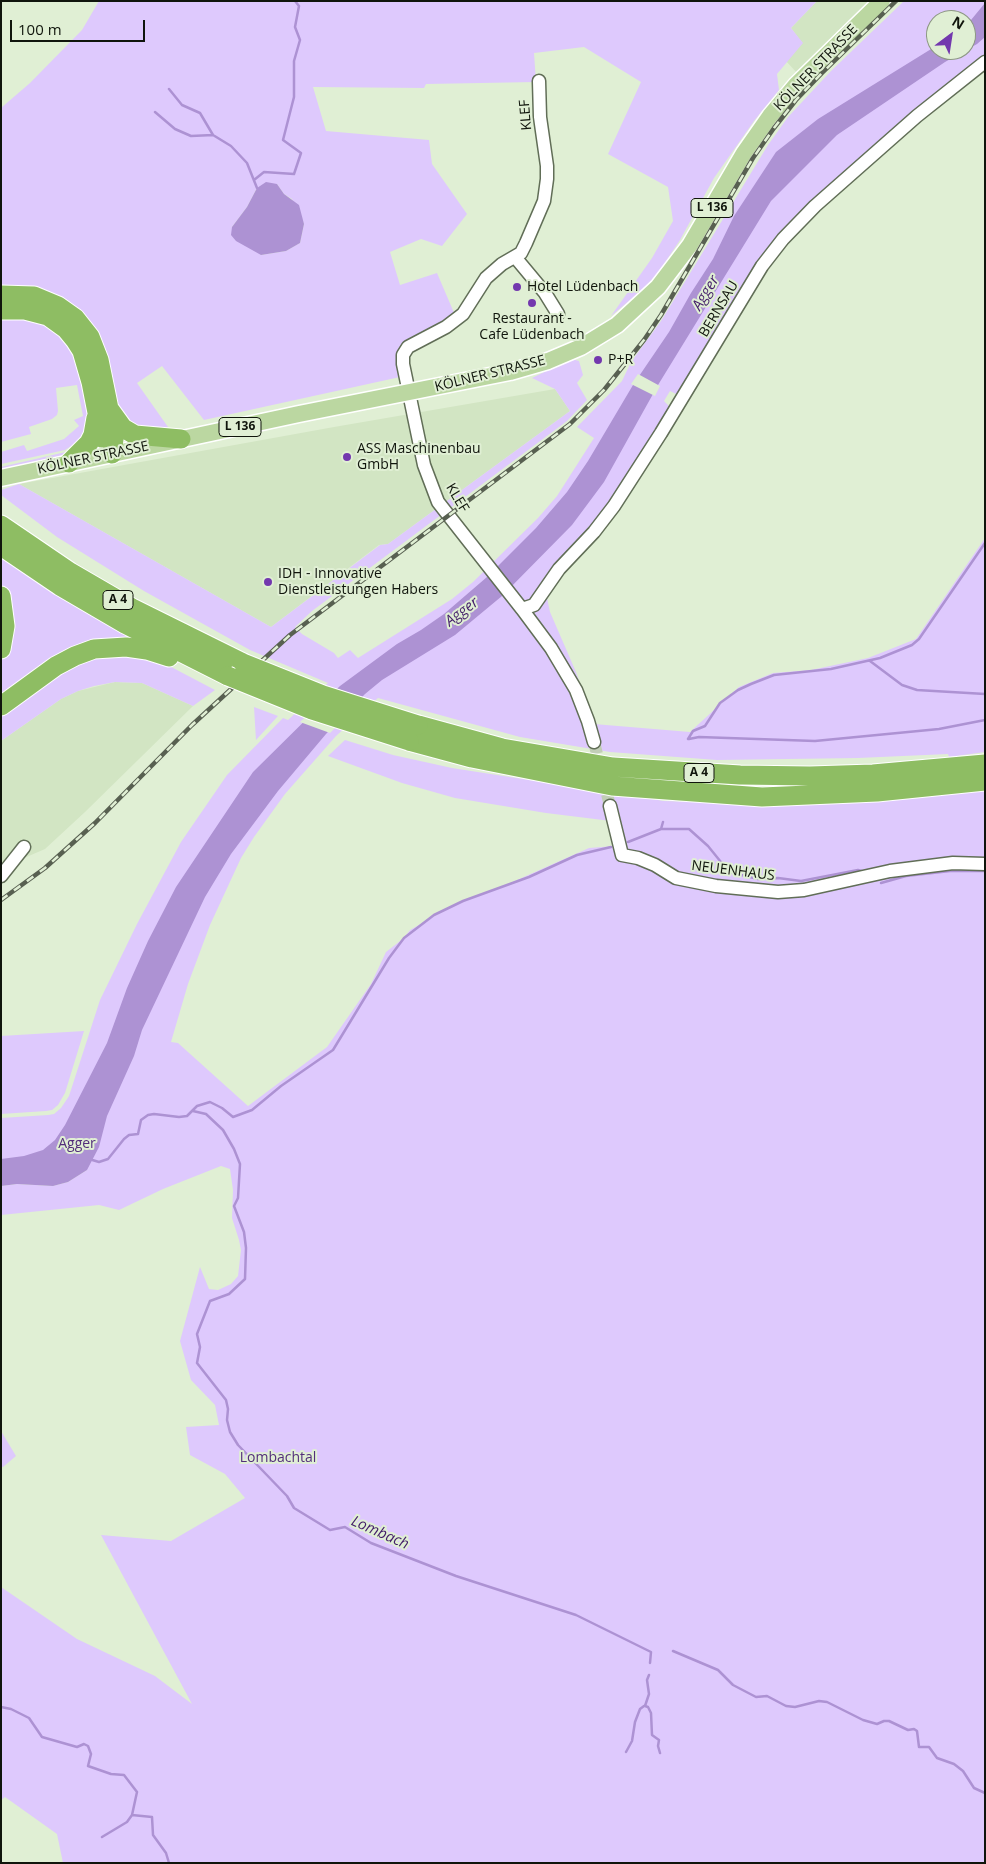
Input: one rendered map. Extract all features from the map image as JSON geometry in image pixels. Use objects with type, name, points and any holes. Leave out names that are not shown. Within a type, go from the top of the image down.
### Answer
[{"type":"highway","points":[[1,295],[23,295],[47,300],[58,306],[75,318],[90,337],[95,348],[103,412],[89,443],[69,463]]},
{"type":"highway","points":[[1,310],[37,312],[56,321],[66,329],[82,351],[91,382],[114,439],[112,454]]},
{"type":"highway","points":[[103,412],[135,435],[181,439]]},
{"type":"highway","name":"A 4","points":[[1,525],[70,572],[132,608],[195,641],[243,663],[472,758],[612,786],[762,797],[877,792],[985,781]]},
{"type":"highway","name":"A 4","points":[[1,546],[60,586],[125,624],[228,676],[312,710],[413,734],[613,768],[740,775],[810,776],[873,774],[985,764]]},
{"type":"highway","points":[[1,596],[5,626],[1,649]]},
{"type":"highway","points":[[1,706],[56,666],[84,652],[105,647],[147,650],[228,676]]},
{"type":"main road","name":"KÖLNER STRASSE","points":[[1,478],[510,372],[548,361],[600,337],[638,308],[658,288],[690,245],[744,153],[770,116],[796,85],[882,1]]},
{"type":"street","name":"BERNSAU","points":[[522,609],[534,605],[560,569],[594,532],[614,506],[662,433],[762,266],[783,239],[815,206],[903,128],[985,62]]},
{"type":"street","name":"KLEF","points":[[522,609],[438,502],[424,465],[403,364],[403,356],[408,348],[454,322],[463,314],[486,278],[502,264],[520,253],[533,228],[544,201],[547,166],[540,117],[539,82]]},
{"type":"street","points":[[515,257],[545,293],[558,314]]},
{"type":"street","points":[[522,609],[568,675],[582,705],[594,742]]},
{"type":"street","name":"NEUENHAUS","points":[[610,806],[622,855],[647,862],[676,878],[716,886],[778,892],[804,890],[890,871],[953,863],[985,864]]},
{"type":"street","points":[[1,876],[24,847]]},
{"type":"shaded area","points":[[817,1],[870,1],[797,73],[786,61],[802,43],[791,28]]},
{"type":"shaded area","points":[[555,389],[570,411],[388,544],[379,545],[271,627],[19,484],[334,427]]},
{"type":"shaded area","points":[[115,682],[142,683],[193,706],[45,849],[1,868],[1,741],[61,699],[78,691]]},
{"type":"green space","points":[[99,1],[817,1],[791,28],[803,43],[777,74],[779,90],[754,121],[714,178],[680,240],[658,273],[642,290],[611,316],[652,258],[673,221],[668,187],[608,154],[641,82],[584,47],[534,53],[536,82],[426,84],[424,88],[313,87],[326,131],[429,140],[432,164],[467,214],[442,246],[421,239],[390,252],[400,285],[437,273],[455,315],[409,340],[400,377],[204,420],[162,366],[137,383],[168,427],[148,428],[138,426],[118,413],[104,356],[1,288],[1,108],[30,83],[82,30]],"holes":[[[277,184],[284,194],[292,199],[304,224],[300,243],[286,251],[261,255],[232,227],[247,207],[257,188]]]},
{"type":"green space","name":"Lombachtal","points":[[904,1],[985,1],[985,58],[915,114],[812,206],[782,237],[763,261],[683,391],[678,395],[670,391],[664,401],[669,406],[668,414],[630,475],[591,531],[558,566],[533,600],[528,602],[523,600],[518,594],[509,603],[525,619],[560,666],[583,714],[582,723],[591,724],[572,676],[535,618],[534,610],[546,593],[550,612],[576,672],[594,724],[690,732],[739,687],[773,673],[811,670],[868,658],[916,639],[985,538],[985,752],[949,757],[948,754],[858,758],[717,760],[610,752],[520,737],[378,698],[336,736],[285,794],[241,858],[210,925],[188,984],[171,1042],[178,1043],[248,1106],[327,1047],[371,984],[386,952],[404,938],[410,930],[460,902],[508,884],[589,848],[615,846],[618,858],[638,861],[655,867],[676,880],[719,889],[752,893],[752,888],[678,876],[656,863],[625,852],[613,807],[609,806],[611,821],[546,813],[455,798],[402,783],[328,756],[345,740],[393,755],[452,768],[664,801],[770,804],[851,802],[892,800],[985,789],[985,1863],[63,1863],[57,1834],[5,1797],[1,1800],[1,1587],[77,1639],[155,1676],[192,1704],[101,1535],[171,1541],[245,1498],[225,1474],[190,1455],[186,1427],[219,1425],[215,1405],[191,1380],[180,1341],[200,1267],[209,1289],[218,1290],[231,1284],[238,1276],[241,1250],[232,1218],[233,1190],[230,1169],[221,1166],[163,1189],[119,1210],[99,1205],[1,1215],[1,1186],[17,1184],[53,1186],[68,1182],[87,1170],[1,1182],[1,1118],[54,1114],[61,1108],[69,1096],[100,1000],[137,924],[181,842],[227,775],[283,718],[288,720],[328,683],[250,650],[144,591],[57,537],[1,495],[1,490],[19,484],[271,627],[380,545],[388,544],[570,411],[555,389],[532,378],[571,359],[579,361],[583,375],[577,383],[587,400],[567,421],[312,611],[295,627],[302,634],[334,653],[338,658],[350,650],[358,658],[452,599],[473,582],[538,518],[557,496],[594,438],[577,427],[622,381],[631,362],[661,321],[768,145],[788,117],[831,71]]},
{"type":"green space","points":[[1,316],[40,318],[73,347],[92,422],[82,439],[65,450],[1,464],[1,452],[24,445],[27,451],[64,439],[79,426],[74,420],[83,416],[77,385],[56,388],[57,415],[52,419],[29,427],[31,434],[1,442]]},
{"type":"green space","points":[[70,451],[60,457],[1,469],[1,467]]},
{"type":"green space","points":[[1,558],[77,608],[144,645],[118,643],[1,700],[1,661],[4,653],[4,593],[1,584]]},
{"type":"green space","points":[[113,653],[156,659],[215,690],[193,706],[142,683],[115,682],[94,686],[61,699],[1,741],[1,714],[71,665]]},
{"type":"green space","points":[[254,707],[278,716],[256,740]]},
{"type":"green space","points":[[84,1031],[65,1093],[58,1105],[52,1110],[46,1111],[1,1114],[1,1036]]},
{"type":"green space","points":[[1,1431],[16,1456],[3,1467],[1,1467]]},
{"type":"water","name":"Agger","points":[[985,3],[985,37],[976,45],[976,14]]},
{"type":"water","name":"Agger","points":[[926,52],[926,60],[949,60],[837,135],[771,201],[658,385],[604,482],[572,525],[502,596],[455,635],[382,680],[365,694],[326,734],[278,791],[231,854],[205,897],[142,1030],[134,1056],[107,1116],[99,1147],[87,1170],[68,1182],[53,1186],[17,1184],[1,1186],[1,1159],[24,1156],[43,1150],[55,1140],[65,1125],[107,1043],[127,988],[148,941],[176,887],[253,772],[340,686],[397,644],[444,614],[487,577],[536,528],[567,492],[588,461],[633,385],[669,332],[713,259],[734,216],[776,152],[818,119]]},
{"type":"water","points":[[266,182],[277,184],[284,194],[299,205],[304,224],[300,243],[286,251],[261,255],[236,241],[231,235],[232,227],[247,207],[257,188]]},
{"type":"pier","points":[[638,374],[660,386],[655,396],[631,384]]},
{"type":"pier","points":[[335,688],[365,698],[330,733],[300,722]]},
{"type":"waterway","points":[[254,180],[264,172],[294,174],[301,153],[283,140],[294,97],[294,61],[300,40],[295,27],[299,6],[295,1]]},
{"type":"waterway","points":[[169,89],[182,105],[200,113],[213,135],[231,146],[247,163],[257,188]]},
{"type":"waterway","points":[[155,112],[175,129],[191,136],[213,135]]},
{"type":"waterway","points":[[688,739],[693,731],[705,726],[720,703],[738,690],[751,684],[774,675],[831,669],[880,658],[912,645],[919,639],[985,543]]},
{"type":"waterway","points":[[870,661],[902,685],[917,690],[985,694]]},
{"type":"waterway","points":[[689,739],[699,737],[815,741],[939,729],[985,720]]},
{"type":"waterway","points":[[628,842],[661,829],[663,822]]},
{"type":"waterway","points":[[661,829],[689,829],[708,846],[729,872],[758,879],[778,878],[801,881],[858,870],[865,872]]},
{"type":"waterway","points":[[89,1159],[99,1162],[108,1159],[124,1139],[129,1135],[138,1134],[141,1120],[148,1115],[187,1116],[197,1106],[210,1102],[222,1108],[233,1117],[252,1110],[281,1086],[333,1050],[389,958],[404,938],[434,915],[463,901],[529,877],[577,855],[611,847]]},
{"type":"waterway","points":[[881,883],[906,876],[950,871],[985,871]]},
{"type":"waterway","name":"Lombach","points":[[193,1111],[206,1114],[223,1130],[240,1164],[238,1198],[234,1206],[244,1232],[246,1248],[245,1279],[229,1294],[210,1301],[197,1334],[200,1347],[197,1363],[226,1400],[230,1432],[238,1445],[287,1496],[294,1508],[330,1530],[345,1527],[371,1543],[456,1576],[576,1615],[651,1652],[650,1663]]},
{"type":"waterway","name":"Lombach","points":[[673,1651],[718,1670],[733,1685],[756,1697],[767,1696],[786,1706],[795,1707],[819,1701],[827,1702],[863,1720],[877,1724],[889,1721],[908,1730],[914,1729],[917,1731],[919,1747],[929,1747],[937,1758],[954,1764],[963,1771],[974,1788],[985,1793]]},
{"type":"waterway","points":[[649,1675],[647,1680],[649,1694],[645,1706],[648,1707],[651,1713],[652,1735],[659,1740],[660,1753]]},
{"type":"waterway","points":[[626,1752],[632,1741],[635,1722],[640,1709],[644,1706]]},
{"type":"waterway","points":[[1,1707],[11,1709],[29,1718],[42,1737],[77,1747],[84,1744],[88,1746],[91,1754],[88,1766],[111,1774],[124,1775],[137,1792],[132,1815],[152,1817],[153,1835],[166,1853],[169,1863]]},
{"type":"waterway","points":[[102,1837],[127,1822],[132,1815]]},
{"type":"tunnel","points":[[594,742],[610,806]]},
{"type":"railway","points":[[1,900],[45,868],[95,823],[192,725],[290,635],[570,424],[604,390],[644,340],[661,315],[753,158],[774,128],[796,100],[896,1]]},
{"type":"place","name":"Hotel Lüdenbach","points":[[517,287]]},
{"type":"place","name":"Restaurant - Cafe Lüdenbach","points":[[532,303]]},
{"type":"place","name":"P+R","points":[[598,360]]},
{"type":"place","name":"ASS Maschinenbau GmbH","points":[[347,457]]},
{"type":"place","name":"IDH - Innovative Dienstleistungen Habers","points":[[268,582]]}]
